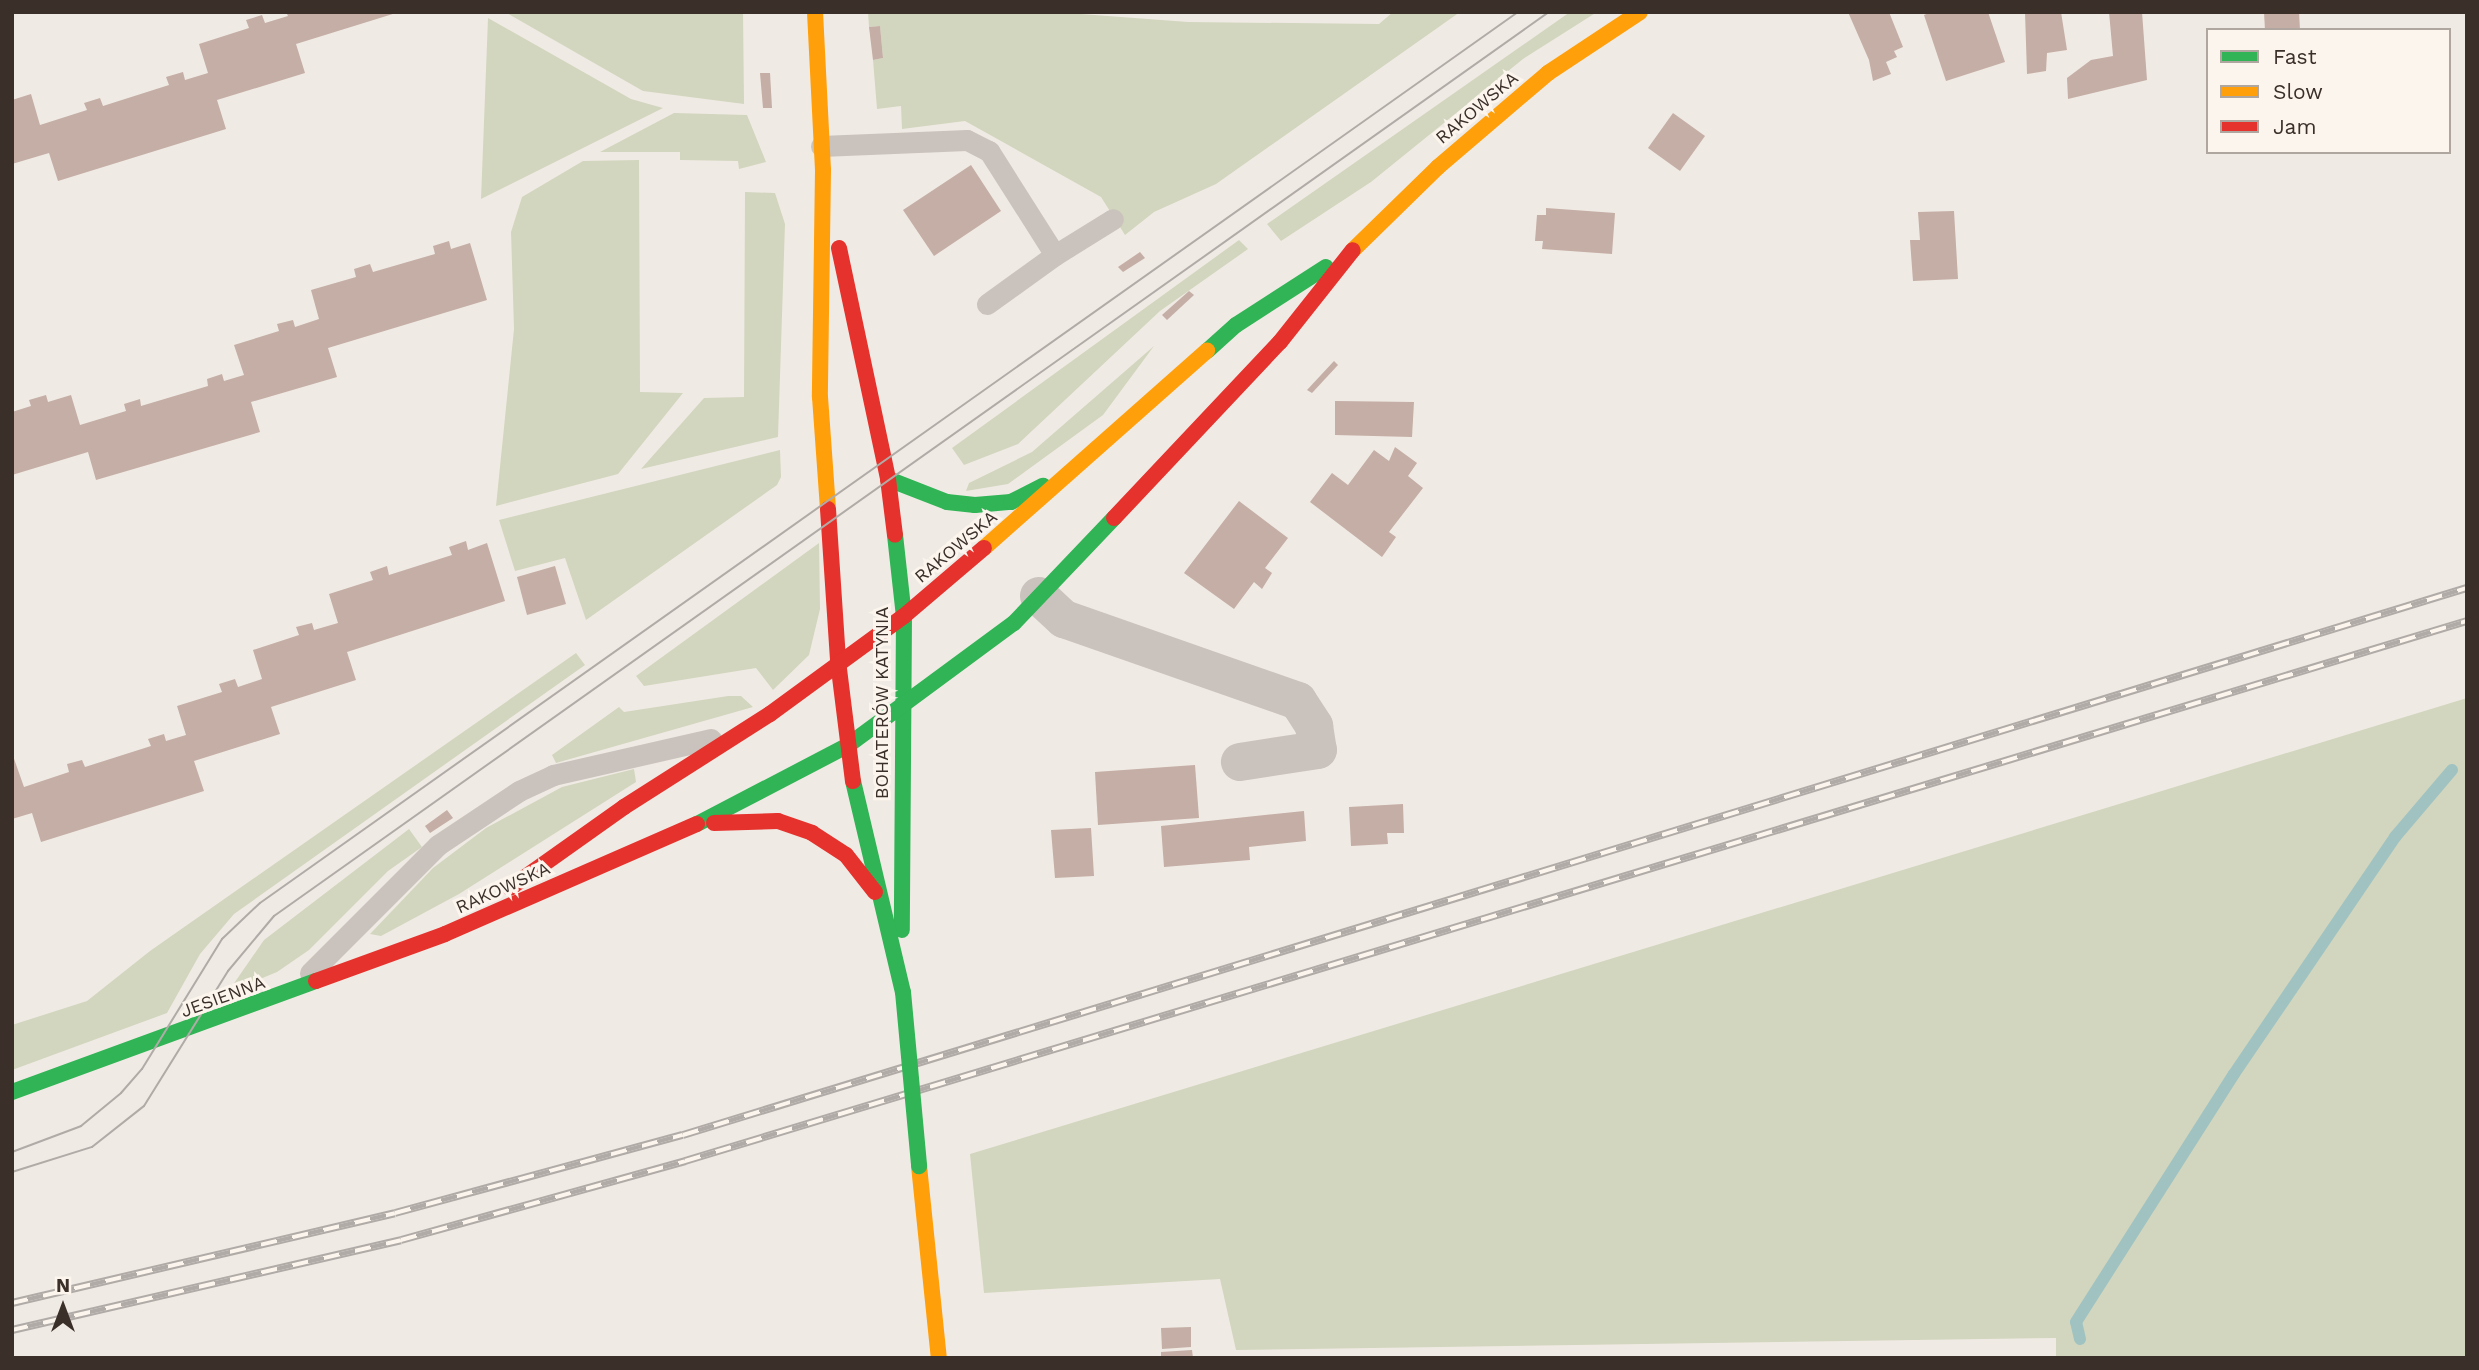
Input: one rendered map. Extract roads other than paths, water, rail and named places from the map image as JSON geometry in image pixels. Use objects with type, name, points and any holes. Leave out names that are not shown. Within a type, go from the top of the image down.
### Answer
[{"type":"street","name":"BOHATERÓW KATYNIA","points":[[815,12],[823,170],[820,397],[838,661],[847,746],[879,898],[903,992]]},
{"type":"street","name":"RAKOWSKA","points":[[445,934],[688,828],[847,746],[1014,623],[1280,342],[1352,251],[1438,167],[1527,91],[1640,12]]},
{"type":"street","name":"BOHATERÓW KATYNIA","points":[[823,170],[888,480],[904,616],[905,702],[901,786],[903,992],[939,1358]]},
{"type":"street","name":"RAKOWSKA","points":[[445,934],[740,730],[770,714],[838,661],[904,616],[1076,470],[1236,325],[1352,251]]},
{"type":"street","points":[[888,480],[947,502],[975,505],[1011,502],[1076,470]]},
{"type":"street","points":[[1039,596],[1064,619],[1298,701],[1314,726],[1318,750],[1240,762]]},
{"type":"street","points":[[688,828],[732,819],[778,821],[812,832],[846,855],[879,898]]},
{"type":"street","name":"JESIENNA","points":[[12,1092],[266,1002],[445,934]]},
{"type":"lane","points":[[821,146],[967,140],[989,151],[1055,255]]},
{"type":"lane","points":[[987,304],[1055,255],[1114,219]]},
{"type":"lane","points":[[266,1002],[334,952],[438,845],[519,792],[553,775],[740,730]]},
{"type":"waterway","points":[[2080,1339],[2076,1322],[2234,1074],[2395,837],[2452,770]]},
{"type":"tram line","points":[[12,1152],[81,1126],[121,1093],[142,1069],[222,939],[260,903],[1518,12]]},
{"type":"tram line","points":[[12,1172],[92,1147],[144,1106],[228,971],[274,916],[1549,12]]},
{"type":"railway","points":[[12,1303],[395,1213],[683,1135],[2467,588]]},
{"type":"railway","points":[[12,1330],[401,1240],[685,1161],[2467,621]]}]
